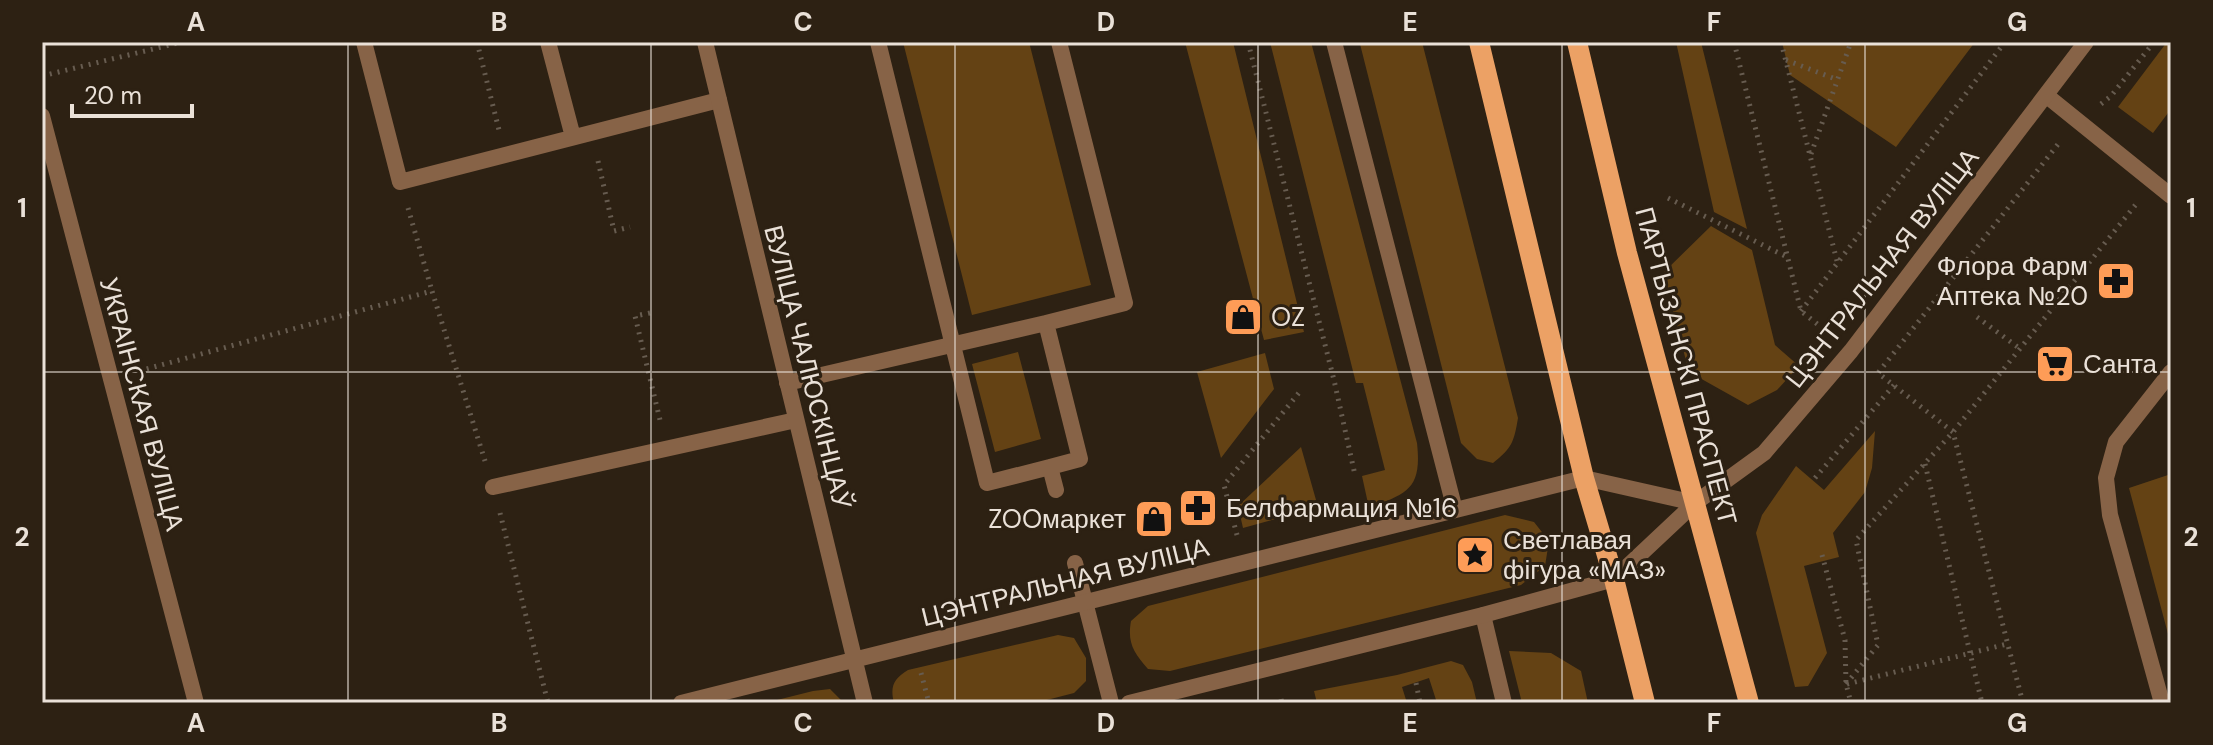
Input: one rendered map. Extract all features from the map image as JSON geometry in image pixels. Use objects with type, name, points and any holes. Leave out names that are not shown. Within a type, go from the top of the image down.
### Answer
[{"type":"main road","points":[[1479,42],[1584,478],[1614,579],[1645,703]]},
{"type":"main road","name":"ПАРТЫЗАНСКІ ПРАСПЕКТ","points":[[1577,42],[1627,253],[1749,703]]},
{"type":"street","points":[[364,42],[400,182],[719,100]]},
{"type":"street","points":[[548,42],[573,137]]},
{"type":"street","name":"ВУЛІЦА ЧАЛЮСКІНЦАЎ","points":[[705,42],[865,703]]},
{"type":"street","points":[[878,42],[987,483],[1080,459],[1046,323]]},
{"type":"street","points":[[787,383],[1125,303],[1059,42]]},
{"type":"street","points":[[1334,42],[1455,510]]},
{"type":"street","name":"ЦЭНТРАЛЬНАЯ ВУЛІЦА","points":[[1129,703],[1483,615],[1614,579],[1695,503],[1764,453],[1851,351],[2086,42]]},
{"type":"street","points":[[2047,96],[2171,196]]},
{"type":"street","name":"УКРАІНСКАЯ ВУЛІЦА","points":[[42,116],[196,703]]},
{"type":"street","points":[[2162,703],[2110,515],[2106,478],[2116,442],[2171,372]]},
{"type":"street","points":[[493,487],[796,420]]},
{"type":"street","points":[[1050,467],[1056,490]]},
{"type":"street","name":"ЦЭНТРАЛЬНАЯ ВУЛІЦА","points":[[681,703],[1584,478],[1695,503]]},
{"type":"street","points":[[1075,563],[1111,703]]},
{"type":"street","points":[[1483,615],[1504,703]]},
{"type":"path","points":[[42,76],[182,42]]},
{"type":"path","points":[[477,42],[505,155]]},
{"type":"path","points":[[1248,42],[1355,475]]},
{"type":"path","points":[[1734,42],[1801,311],[1821,327]]},
{"type":"path","points":[[1781,42],[1838,262]]},
{"type":"path","points":[[1810,155],[1851,42]]},
{"type":"path","points":[[1801,311],[2005,42]]},
{"type":"path","points":[[2023,703],[1953,432],[1878,373],[2076,121],[2111,96],[2154,42]]},
{"type":"path","points":[[1785,60],[1838,80]]},
{"type":"path","points":[[591,133],[614,231],[630,227]]},
{"type":"path","points":[[400,182],[493,487],[548,703]]},
{"type":"path","points":[[1846,684],[1878,645],[1856,540],[1953,432],[2154,182]]},
{"type":"path","points":[[1668,198],[1787,257]]},
{"type":"path","points":[[111,378],[432,291]]},
{"type":"path","points":[[650,313],[635,316],[666,449]]},
{"type":"path","points":[[1977,317],[2019,348]]},
{"type":"path","points":[[1815,478],[1894,385]]},
{"type":"path","points":[[1237,536],[1224,485],[1302,389]]},
{"type":"path","points":[[1925,463],[1982,703]]},
{"type":"path","points":[[1822,555],[1845,640],[1846,684],[1851,703]]},
{"type":"path","points":[[1846,684],[2007,644]]},
{"type":"path","points":[[1416,683],[1420,703]]},
{"type":"shaded area","points":[[903,42],[1029,42],[1091,285],[972,315]]},
{"type":"shaded area","points":[[1185,42],[1233,42],[1304,332],[1264,340]]},
{"type":"shaded area","points":[[1270,42],[1311,42],[1417,443],[1417,470],[1410,487],[1394,498],[1369,508],[1362,476],[1385,470],[1363,383],[1356,383]]},
{"type":"shaded area","points":[[1422,42],[1518,418],[1511,444],[1493,463],[1477,459],[1461,443],[1360,44]]},
{"type":"shaded area","points":[[1676,42],[1701,42],[1747,229],[1714,212]]},
{"type":"shaded area","points":[[1782,42],[1975,42],[1896,147],[1790,75]]},
{"type":"shaded area","points":[[2167,42],[2171,42],[2171,109],[2153,133],[2118,107]]},
{"type":"shaded area","points":[[1711,226],[1752,250],[1775,345],[1799,366],[1777,390],[1748,405],[1689,372],[1663,273]]},
{"type":"shaded area","points":[[1018,352],[1041,439],[995,452],[972,364]]},
{"type":"shaded area","points":[[1265,353],[1274,389],[1221,458],[1197,372]]},
{"type":"shaded area","points":[[1875,431],[1872,468],[1865,492],[1833,533],[1839,557],[1804,566],[1827,653],[1808,686],[1795,687],[1756,533],[1762,515],[1796,466],[1824,490]]},
{"type":"shaded area","points":[[1301,447],[1318,507],[1243,528],[1238,506]]},
{"type":"shaded area","points":[[2171,474],[2171,645],[2129,488]]},
{"type":"shaded area","points":[[1505,515],[1534,522],[1549,541],[1545,566],[1521,585],[1170,671],[1148,669],[1133,647],[1131,621],[1148,606]]},
{"type":"shaded area","points":[[1058,635],[1074,638],[1086,658],[1086,681],[1074,693],[1035,703],[894,703],[894,684],[908,670]]},
{"type":"shaded area","points":[[1509,651],[1551,653],[1581,671],[1588,703],[1522,703]]},
{"type":"shaded area","points":[[1451,661],[1463,665],[1472,682],[1477,703],[1437,703],[1429,678],[1402,687],[1407,703],[1317,703],[1314,691]]},
{"type":"shaded area","points":[[830,689],[844,703],[765,703],[813,691]]},
{"type":"place","name":"Флора Фарм Аптека №20","points":[[2116,281]]},
{"type":"place","name":"OZ","points":[[1243,317]]},
{"type":"place","name":"Санта","points":[[2055,364]]},
{"type":"place","name":"Белфармация №16","points":[[1198,508]]},
{"type":"place","name":"ZOOмаркет","points":[[1154,519]]},
{"type":"place","name":"Светлавая фігура «МАЗ»","points":[[1475,555]]}]
